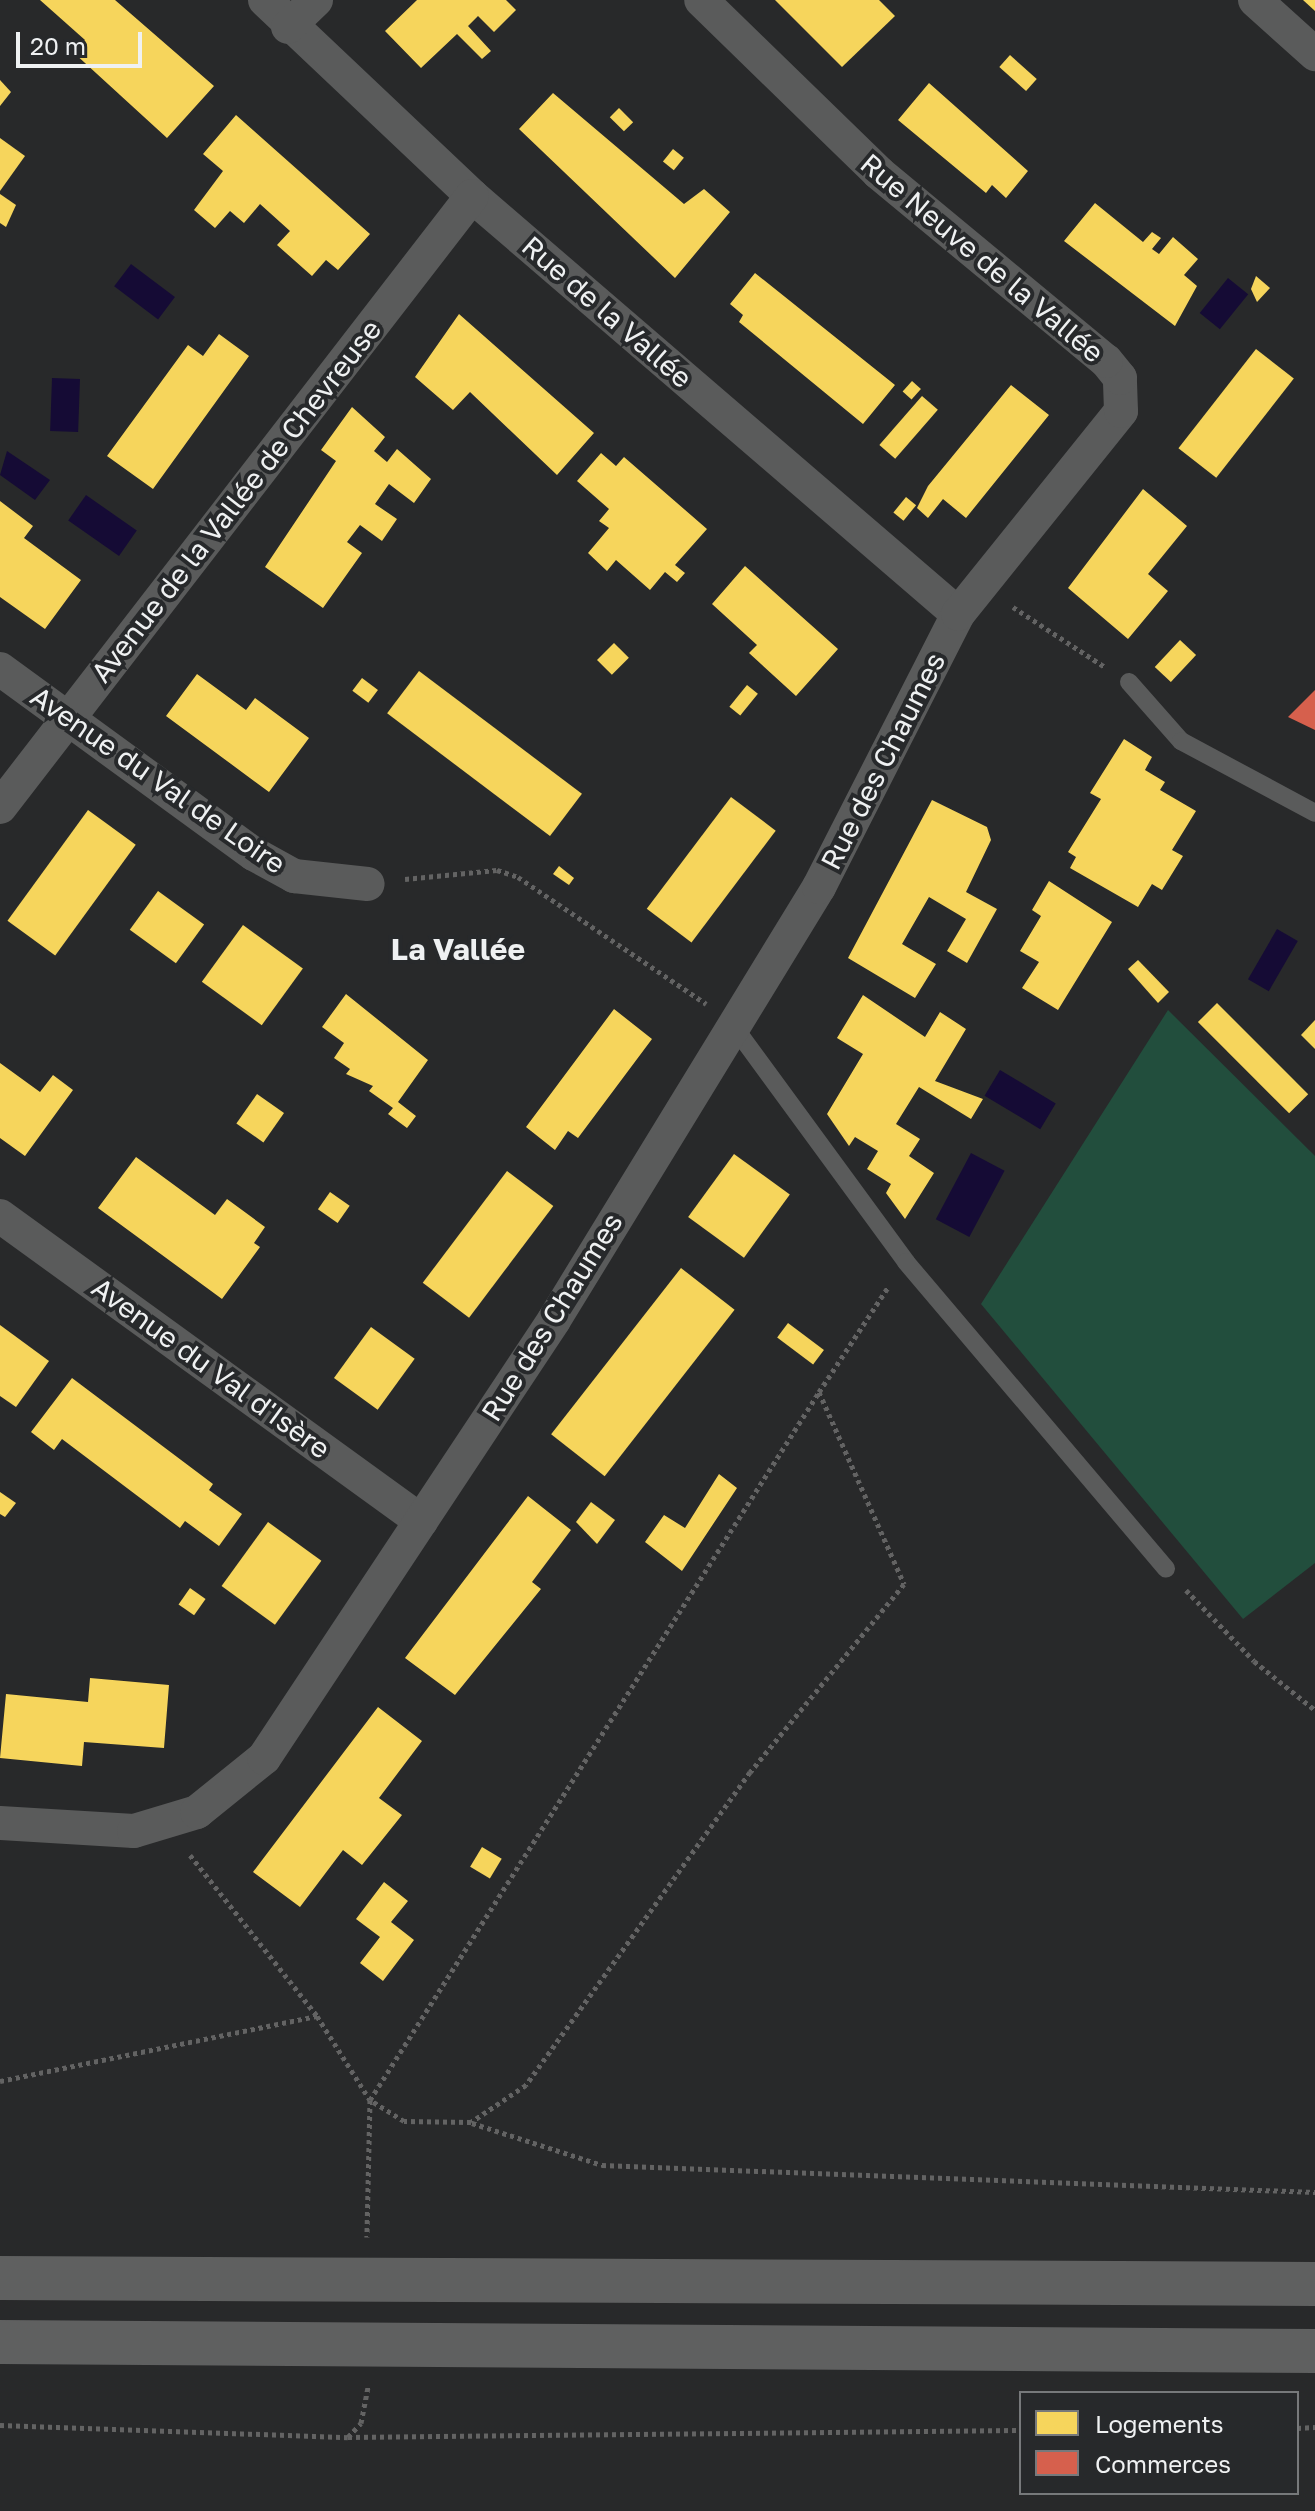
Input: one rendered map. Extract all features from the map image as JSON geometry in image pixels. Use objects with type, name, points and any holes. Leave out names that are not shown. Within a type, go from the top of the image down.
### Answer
[{"type":"highway","points":[[0,2278],[1315,2284]]},
{"type":"highway","points":[[0,2342],[1315,2351]]},
{"type":"street","name":"Rue de la Vallée","points":[[265,0],[288,27],[472,196],[958,614]]},
{"type":"street","points":[[288,27],[316,0]]},
{"type":"street","name":"Rue Neuve de la Vallée","points":[[701,0],[879,173],[1120,378],[1121,411],[1113,426],[958,614]]},
{"type":"street","points":[[1255,0],[1315,54]]},
{"type":"street","name":"Avenue de la Vallée de Chevreuse","points":[[0,807],[472,196]]},
{"type":"street","name":"Rue des Chaumes","points":[[0,1823],[134,1831],[197,1812],[264,1758],[554,1320],[732,1024],[819,887],[958,614]]},
{"type":"street","name":"Avenue du Val de Loire","points":[[0,669],[254,854],[294,876],[368,884]]},
{"type":"street","name":"Avenue du Val d'Isère","points":[[0,1216],[421,1521]]},
{"type":"lane","points":[[1129,682],[1181,741],[1315,813]]},
{"type":"lane","points":[[732,1024],[906,1262],[1166,1569]]},
{"type":"path","points":[[981,586],[1129,682]]},
{"type":"path","points":[[368,884],[497,870],[518,877],[732,1024]]},
{"type":"path","points":[[367,2253],[370,2100],[819,1392],[906,1262]]},
{"type":"path","points":[[471,2122],[526,2085],[750,1772],[904,1584],[819,1392]]},
{"type":"path","points":[[1166,1569],[1254,1661],[1315,1710]]},
{"type":"path","points":[[164,1823],[317,2016],[370,2100],[404,2121],[471,2122],[602,2165],[1315,2192]]},
{"type":"path","points":[[0,2081],[317,2016]]},
{"type":"path","points":[[348,2437],[368,2405],[368,2375]]},
{"type":"path","points":[[0,2425],[348,2437],[1019,2430]]},
{"type":"green space","points":[[1168,1010],[1315,1156],[1315,1563],[1243,1619],[981,1304]]},
{"type":"shaded area","points":[[131,264],[175,297],[158,319],[114,286]]},
{"type":"shaded area","points":[[1228,278],[1248,294],[1220,329],[1200,313]]},
{"type":"shaded area","points":[[52,378],[80,379],[78,432],[50,431]]},
{"type":"shaded area","points":[[7,451],[50,480],[35,500],[0,475]]},
{"type":"shaded area","points":[[86,495],[137,531],[119,556],[68,520]]},
{"type":"shaded area","points":[[1277,929],[1298,941],[1269,991],[1248,979]]},
{"type":"shaded area","points":[[1000,1070],[1056,1103],[1040,1129],[985,1096]]},
{"type":"shaded area","points":[[971,1153],[1005,1171],[969,1237],[936,1219]]},
{"type":"building: Logements","points":[[40,0],[115,0],[214,86],[167,138],[73,52],[85,40]]},
{"type":"building: Logements","points":[[417,0],[506,0],[516,10],[494,32],[478,16],[468,26],[491,51],[482,59],[457,34],[421,68],[385,31]]},
{"type":"building: Logements","points":[[775,0],[879,0],[895,16],[842,67]]},
{"type":"building: Logements","points":[[1303,0],[1315,0],[1315,11]]},
{"type":"building: Logements","points":[[1010,55],[1037,79],[1026,91],[999,67]]},
{"type":"building: Logements","points":[[0,80],[11,92],[0,106]]},
{"type":"building: Logements","points":[[929,83],[1028,171],[1006,198],[992,185],[986,193],[898,120]]},
{"type":"building: Logements","points":[[553,93],[684,204],[704,189],[730,212],[675,278],[519,129]]},
{"type":"building: Logements","points":[[619,108],[633,122],[624,131],[610,117]]},
{"type":"building: Logements","points":[[236,115],[370,234],[338,270],[326,260],[312,276],[277,245],[290,231],[260,204],[244,223],[230,211],[215,228],[194,210],[223,171],[203,154]]},
{"type":"building: Logements","points":[[0,138],[25,156],[0,191]]},
{"type":"building: Logements","points":[[673,149],[684,158],[674,170],[663,161]]},
{"type":"building: Logements","points":[[0,194],[16,205],[6,227],[0,223]]},
{"type":"building: Logements","points":[[1095,203],[1143,242],[1152,232],[1161,238],[1152,249],[1159,254],[1173,237],[1198,259],[1184,275],[1197,286],[1175,326],[1064,241]]},
{"type":"building: Logements","points":[[755,273],[895,385],[863,424],[739,322],[743,315],[730,304]]},
{"type":"building: Logements","points":[[1256,276],[1270,288],[1257,302],[1251,289]]},
{"type":"building: Logements","points":[[459,314],[594,433],[557,475],[470,392],[453,410],[415,377]]},
{"type":"building: Logements","points":[[219,334],[249,356],[153,489],[107,456],[188,345],[203,356]]},
{"type":"building: Logements","points":[[1256,349],[1294,379],[1216,478],[1178,448]]},
{"type":"building: Logements","points":[[912,381],[921,389],[912,399],[903,391]]},
{"type":"building: Logements","points":[[1011,385],[1049,415],[966,518],[943,499],[928,518],[917,508],[928,486]]},
{"type":"building: Logements","points":[[922,396],[938,410],[895,459],[879,445]]},
{"type":"building: Logements","points":[[352,407],[385,437],[374,451],[387,462],[397,449],[431,479],[414,503],[389,484],[375,504],[397,519],[382,541],[360,525],[347,542],[362,553],[323,608],[265,567],[336,461],[321,450]]},
{"type":"building: Logements","points":[[601,453],[616,466],[624,457],[707,529],[675,565],[685,573],[677,582],[665,572],[650,590],[616,560],[607,571],[588,553],[609,528],[599,521],[609,509],[577,481]]},
{"type":"building: Logements","points":[[1143,489],[1187,526],[1148,574],[1168,591],[1128,639],[1068,588]]},
{"type":"building: Logements","points":[[906,497],[916,505],[904,521],[893,513]]},
{"type":"building: Logements","points":[[0,501],[33,526],[24,538],[81,580],[45,629],[0,597]]},
{"type":"building: Logements","points":[[745,566],[838,649],[796,696],[749,653],[757,645],[712,604]]},
{"type":"building: Logements","points":[[1180,640],[1196,655],[1171,682],[1155,667]]},
{"type":"building: Logements","points":[[614,643],[629,658],[612,675],[597,660]]},
{"type":"building: Logements","points":[[419,671],[582,794],[550,836],[387,713]]},
{"type":"building: Logements","points":[[197,674],[246,710],[255,698],[309,738],[269,792],[166,716]]},
{"type":"building: Logements","points":[[362,678],[378,690],[368,703],[352,691]]},
{"type":"building: Logements","points":[[747,685],[758,694],[740,716],[729,707]]},
{"type":"building: Logements","points":[[1124,739],[1152,757],[1145,770],[1165,782],[1160,790],[1196,811],[1172,850],[1183,856],[1162,890],[1152,884],[1138,907],[1070,868],[1076,857],[1068,852],[1101,799],[1090,793]]},
{"type":"building: Logements","points":[[731,797],[776,831],[691,943],[647,909]]},
{"type":"building: Logements","points":[[932,800],[987,827],[991,840],[966,892],[997,909],[967,963],[947,951],[966,919],[929,897],[902,944],[936,964],[915,998],[848,958]]},
{"type":"building: Logements","points":[[88,810],[136,845],[55,956],[7,921]]},
{"type":"building: Logements","points":[[559,866],[574,878],[569,885],[553,874]]},
{"type":"building: Logements","points":[[1049,881],[1112,922],[1058,1010],[1022,988],[1039,962],[1020,951],[1041,916],[1032,910]]},
{"type":"building: Logements","points":[[158,891],[204,925],[176,963],[130,930]]},
{"type":"building: Logements","points":[[243,925],[303,968],[262,1025],[202,982]]},
{"type":"building: Logements","points":[[1138,960],[1169,992],[1158,1003],[1128,969]]},
{"type":"building: Logements","points":[[346,994],[428,1060],[398,1102],[416,1116],[407,1128],[388,1114],[393,1108],[369,1091],[373,1086],[346,1074],[350,1069],[334,1058],[344,1043],[322,1027]]},
{"type":"building: Logements","points":[[863,995],[925,1037],[940,1012],[966,1029],[935,1081],[983,1099],[971,1119],[919,1087],[896,1124],[920,1139],[909,1156],[934,1173],[905,1219],[886,1193],[891,1184],[867,1169],[878,1151],[855,1137],[849,1146],[827,1114],[863,1054],[837,1038]]},
{"type":"building: Logements","points":[[1217,1003],[1308,1094],[1289,1113],[1198,1022]]},
{"type":"building: Logements","points":[[614,1009],[652,1039],[578,1138],[568,1131],[555,1150],[526,1127]]},
{"type":"building: Logements","points":[[1315,1020],[1315,1049],[1301,1035]]},
{"type":"building: Logements","points":[[0,1063],[40,1092],[53,1075],[73,1090],[25,1156],[0,1138]]},
{"type":"building: Logements","points":[[257,1094],[284,1113],[263,1142],[236,1123]]},
{"type":"building: Logements","points":[[734,1154],[790,1195],[744,1258],[688,1217]]},
{"type":"building: Logements","points":[[136,1157],[215,1215],[227,1199],[265,1227],[254,1243],[260,1247],[222,1299],[98,1208]]},
{"type":"building: Logements","points":[[507,1171],[553,1206],[469,1318],[423,1283]]},
{"type":"building: Logements","points":[[330,1192],[350,1206],[338,1223],[318,1209]]},
{"type":"building: Logements","points":[[681,1268],[735,1310],[605,1476],[551,1434]]},
{"type":"building: Logements","points":[[788,1323],[824,1350],[813,1364],[777,1337]]},
{"type":"building: Logements","points":[[0,1325],[49,1361],[16,1407],[0,1396]]},
{"type":"building: Logements","points":[[371,1327],[415,1359],[378,1410],[334,1378]]},
{"type":"building: Logements","points":[[72,1378],[213,1484],[209,1490],[242,1514],[219,1546],[185,1521],[180,1528],[62,1439],[54,1450],[31,1432]]},
{"type":"building: Logements","points":[[719,1474],[737,1488],[682,1571],[645,1542],[664,1515],[685,1528]]},
{"type":"building: Logements","points":[[0,1492],[16,1503],[5,1517],[0,1514]]},
{"type":"building: Logements","points":[[528,1496],[571,1530],[532,1582],[541,1589],[455,1695],[405,1658]]},
{"type":"building: Logements","points":[[591,1502],[615,1520],[597,1544],[576,1522]]},
{"type":"building: Logements","points":[[268,1522],[321,1561],[275,1625],[222,1586]]},
{"type":"building: Logements","points":[[190,1588],[206,1599],[194,1615],[179,1604]]},
{"type":"building: Logements","points":[[90,1678],[169,1685],[164,1748],[84,1742],[82,1766],[0,1758],[6,1694],[88,1702]]},
{"type":"building: Logements","points":[[378,1707],[422,1741],[379,1798],[402,1815],[362,1865],[343,1850],[300,1907],[253,1872]]},
{"type":"building: Logements","points":[[482,1847],[502,1859],[490,1879],[470,1867]]},
{"type":"building: Logements","points":[[384,1882],[408,1901],[391,1922],[414,1940],[383,1981],[360,1963],[380,1937],[356,1919]]},
{"type":"building: Commerces","points":[[1315,690],[1315,730],[1288,717]]},
{"type":"district","name":"La Vallée","points":[[458,949]]}]
